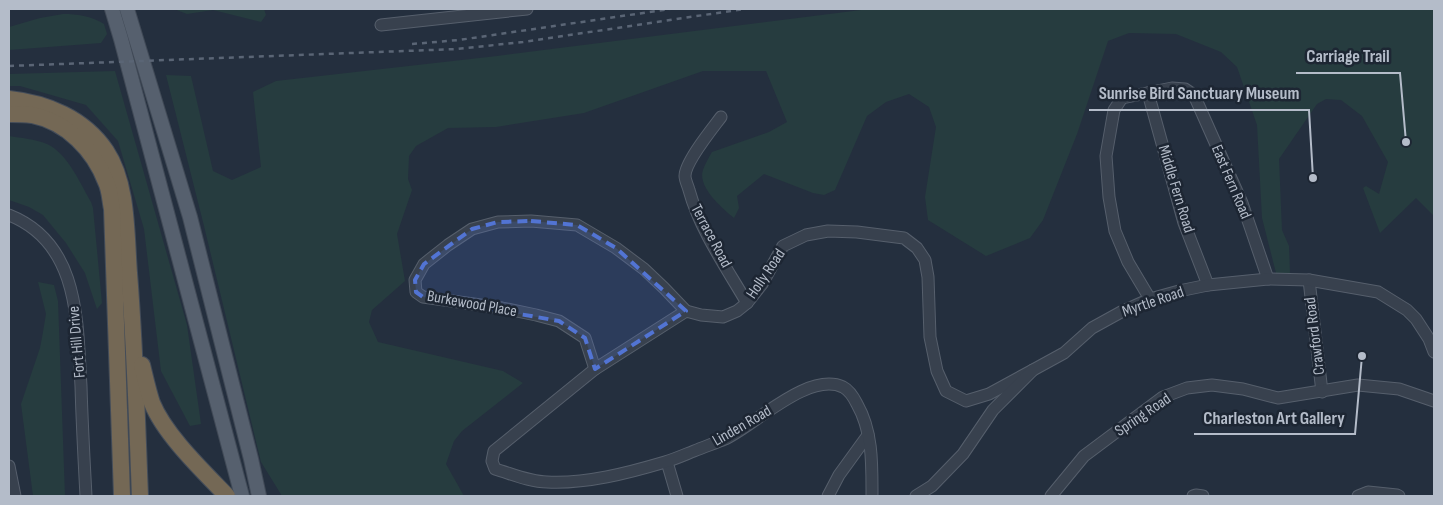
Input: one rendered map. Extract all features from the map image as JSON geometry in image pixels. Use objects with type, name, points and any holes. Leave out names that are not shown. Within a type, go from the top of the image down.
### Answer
[{"type":"highway","points":[[9,99],[34,103],[78,122],[106,151],[119,180],[125,214],[135,339],[140,496]]},
{"type":"highway","points":[[9,114],[40,117],[69,131],[84,146],[107,183],[112,209],[122,496]]},
{"type":"highway","points":[[135,339],[152,403],[163,424],[193,461],[227,496]]},
{"type":"main road","points":[[112,9],[242,496]]},
{"type":"main road","points":[[127,9],[190,217],[259,496]]},
{"type":"street","points":[[381,25],[459,12],[527,9]]},
{"type":"street","name":"East Fern Road","points":[[1148,93],[1172,88],[1185,89],[1194,95],[1242,203],[1268,279]]},
{"type":"street","points":[[1148,93],[1122,98],[1114,110],[1106,156],[1109,198],[1115,231],[1128,262],[1150,300]]},
{"type":"street","name":"Middle Fern Road","points":[[1148,93],[1184,222],[1208,285]]},
{"type":"street","name":"Terrace Road","points":[[721,117],[694,154],[685,174],[693,206],[710,240],[747,303]]},
{"type":"street","name":"Fort Hill Drive","points":[[9,215],[28,225],[48,244],[63,265],[71,286],[78,325],[86,496]]},
{"type":"street","name":"Burkewood Place","points":[[595,369],[585,338],[560,321],[502,308],[423,297],[416,292],[415,280],[424,264],[472,229],[498,222],[531,221],[577,225],[616,248],[644,269],[686,312]]},
{"type":"street","name":"Holly Road","points":[[686,312],[723,318],[737,311],[747,303],[762,284],[783,246],[806,235],[828,231],[857,232],[904,238],[917,248],[925,260],[928,277],[930,338],[937,371],[946,391],[966,401],[989,394],[1033,370]]},
{"type":"street","name":"Myrtle Road","points":[[916,496],[932,486],[963,454],[993,410],[1033,370],[1064,353],[1092,328],[1121,312],[1179,291],[1208,285],[1268,279],[1309,280],[1378,292],[1408,310],[1429,340],[1434,352]]},
{"type":"street","name":"Crawford Road","points":[[1309,280],[1322,392]]},
{"type":"street","points":[[595,369],[686,312]]},
{"type":"street","name":"Linden Road","points":[[595,369],[494,451],[492,461],[495,469],[545,482],[573,482],[600,478],[667,462],[727,438],[792,396],[808,388],[824,384],[844,388],[854,398],[864,416],[871,450],[872,496]]},
{"type":"street","name":"Spring Road","points":[[1051,496],[1084,456],[1164,397],[1186,388],[1212,384],[1243,389],[1278,398],[1358,385],[1399,389],[1434,401]]},
{"type":"street","points":[[828,496],[839,475],[868,435]]},
{"type":"street","points":[[667,462],[677,496]]},
{"type":"street","points":[[9,466],[15,496]]},
{"type":"street","points":[[1358,496],[1368,492],[1400,496]]},
{"type":"street","points":[[1193,496],[1203,496]]},
{"type":"highlighted area","points":[[531,221],[577,225],[616,248],[686,311],[595,369],[585,338],[559,321],[423,297],[416,292],[415,280],[424,264],[472,229],[498,222]]},
{"type":"green space","points":[[174,9],[264,9],[266,15],[261,22],[213,10],[187,14]]},
{"type":"green space","points":[[869,9],[1434,9],[1434,216],[1416,198],[1380,233],[1363,188],[1366,186],[1379,194],[1388,162],[1362,116],[1341,100],[1326,99],[1317,104],[1279,159],[1282,230],[1289,246],[1290,273],[1276,273],[1262,218],[1257,125],[1237,67],[1221,52],[1176,34],[1129,33],[1108,41],[1077,134],[1043,220],[1030,238],[986,256],[928,220],[925,197],[936,127],[929,107],[909,94],[886,102],[867,116],[835,190],[824,195],[813,193],[764,174],[737,196],[739,208],[734,218],[707,190],[702,177],[703,170],[712,152],[769,132],[787,122],[766,71],[703,71],[584,113],[496,127],[448,128],[416,146],[409,156],[408,179],[412,190],[397,234],[405,281],[372,310],[369,322],[378,342],[503,371],[523,383],[462,431],[454,441],[446,464],[464,496],[282,496],[261,462],[166,75],[191,76],[213,171],[232,180],[261,167],[253,92],[276,81],[497,56]]},
{"type":"green space","points":[[63,14],[84,16],[99,21],[104,24],[107,34],[101,43],[9,50],[9,27]]},
{"type":"green space","points":[[115,71],[187,325],[201,424],[190,426],[161,371],[144,229],[118,141],[86,105],[20,86],[9,86],[9,74]]},
{"type":"green space","points":[[9,136],[38,141],[54,149],[73,170],[91,202],[102,303],[97,309],[85,273],[66,243],[43,215],[29,207],[9,200]]},
{"type":"green space","points":[[38,282],[54,285],[58,301],[65,496],[33,496],[21,404],[40,348],[46,314]]},
{"type":"railway","points":[[412,44],[459,40],[670,9]]},
{"type":"railway","points":[[9,66],[457,49],[523,42],[744,9]]},
{"type":"place","name":"Carriage Trail","points":[[1406,142]]},
{"type":"place","name":"Sunrise Bird Sanctuary Museum","points":[[1313,178]]},
{"type":"place","name":"Charleston Art Gallery","points":[[1362,356]]}]
